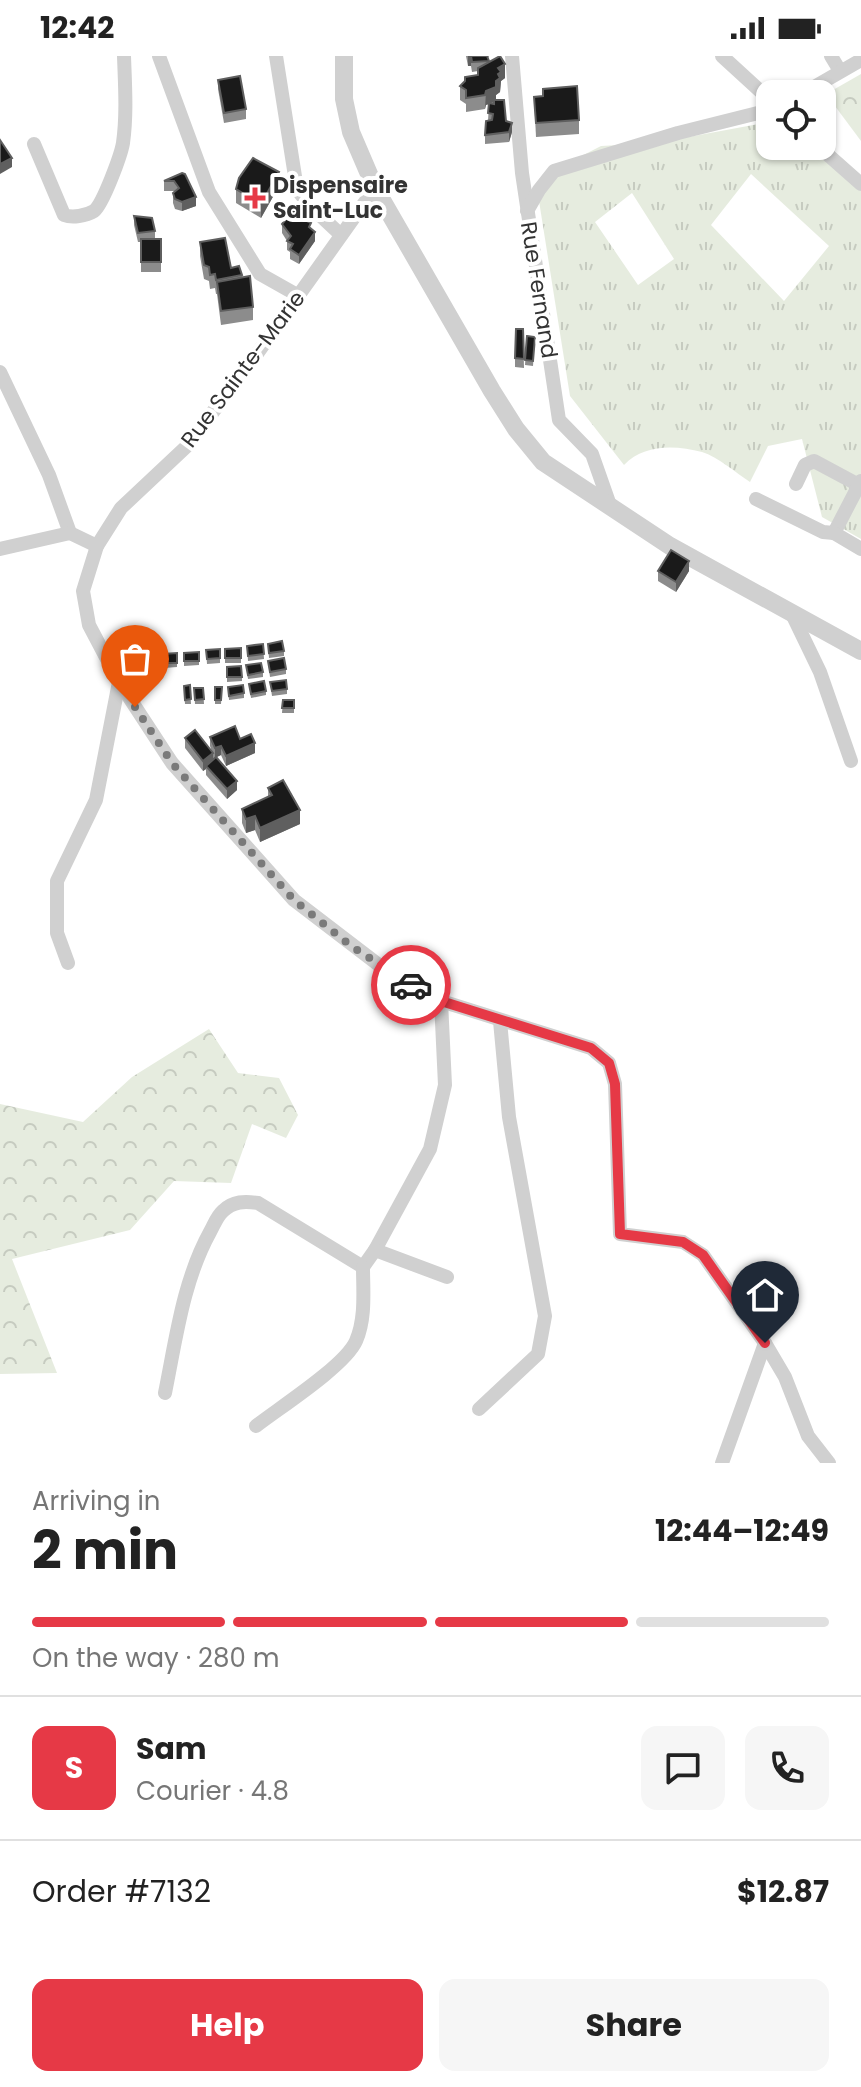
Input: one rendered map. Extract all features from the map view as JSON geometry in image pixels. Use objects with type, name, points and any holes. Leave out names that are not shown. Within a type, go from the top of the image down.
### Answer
[{"type":"street","points":[[34,144],[64,215],[70,217],[93,212],[100,203],[122,148],[126,114],[124,56]]},
{"type":"street","points":[[159,56],[209,192],[260,274],[299,296]]},
{"type":"street","points":[[276,56],[297,189],[341,235]]},
{"type":"street","points":[[344,56],[344,99],[351,132],[375,188],[516,429],[543,462],[670,546],[861,651]]},
{"type":"street","name":"Rue Fernand","points":[[512,56],[527,211],[559,420],[592,454],[611,508]]},
{"type":"street","points":[[722,56],[756,87]]},
{"type":"street","points":[[831,56],[840,71]]},
{"type":"street","points":[[825,80],[861,60]]},
{"type":"street","points":[[527,211],[554,171],[678,133],[756,114]]},
{"type":"street","points":[[834,160],[861,184]]},
{"type":"street","name":"Rue Sainte-Marie","points":[[375,188],[187,446],[121,508],[97,546],[83,591],[89,625],[119,682],[172,763],[294,900],[388,972],[441,1001],[591,1048],[609,1063],[616,1097],[620,1234],[683,1242],[703,1255],[765,1343],[785,1377],[808,1436],[829,1463]]},
{"type":"street","points":[[0,372],[49,475],[70,533]]},
{"type":"street","points":[[796,484],[805,465],[814,461],[860,483],[834,533]]},
{"type":"street","points":[[756,499],[823,532],[834,533],[861,549]]},
{"type":"street","points":[[0,549],[70,533],[97,546]]},
{"type":"street","points":[[792,614],[820,672],[851,761]]},
{"type":"street","points":[[68,963],[57,933],[57,881],[96,800],[119,682]]},
{"type":"street","points":[[256,1426],[337,1364],[355,1344],[363,1317],[363,1267],[430,1149],[445,1085],[441,1001]]},
{"type":"street","points":[[479,1409],[538,1354],[545,1316],[509,1117],[500,1021]]},
{"type":"street","points":[[165,1393],[196,1256],[220,1212],[232,1204],[247,1201],[258,1203],[363,1267]]},
{"type":"street","points":[[375,1250],[447,1277]]},
{"type":"street","points":[[722,1463],[765,1343]]},
{"type":"green space","points":[[861,74],[861,141],[836,107],[836,88]]},
{"type":"green space","points":[[756,125],[756,160],[825,160],[861,189],[861,539],[822,517],[802,439],[768,446],[750,482],[708,454],[681,448],[650,450],[624,465],[570,396],[539,201],[558,168],[601,146],[656,143]],"holes":[[[751,174],[829,246],[784,301],[711,225]],[[632,193],[674,259],[638,285],[595,222]]]},
{"type":"green space","points":[[209,1029],[238,1073],[279,1078],[298,1115],[286,1138],[252,1124],[231,1183],[174,1181],[130,1230],[12,1259],[57,1373],[0,1374],[0,1104],[83,1122],[132,1077]]},
{"type":"building","points":[[471,56],[487,56],[489,61],[472,62]]},
{"type":"building","points":[[500,56],[505,64],[498,68],[501,72],[496,87],[486,91],[485,95],[466,98],[466,90],[460,86],[465,77],[478,75],[478,68]]},
{"type":"building","points":[[240,76],[246,109],[224,113],[218,80]]},
{"type":"building","points":[[577,86],[579,120],[536,123],[534,97],[543,96],[543,89]]},
{"type":"building","points":[[494,100],[504,100],[506,121],[512,123],[509,132],[485,135],[486,121],[492,120],[493,114],[488,113],[489,103],[494,104]]},
{"type":"building","points":[[0,140],[12,158],[0,164]]},
{"type":"building","points":[[253,158],[279,172],[261,204],[236,189],[239,178]]},
{"type":"building","points":[[182,173],[196,197],[182,202],[175,199],[173,193],[179,188],[174,181],[164,181]]},
{"type":"building","points":[[295,208],[305,215],[303,219],[311,223],[309,227],[315,232],[299,255],[290,249],[293,244],[287,241],[291,236],[282,224]]},
{"type":"building","points":[[134,216],[152,218],[155,231],[138,233]]},
{"type":"building","points":[[225,238],[231,268],[239,266],[242,275],[216,280],[215,274],[210,275],[209,267],[204,265],[200,242]]},
{"type":"building","points":[[141,239],[161,239],[161,262],[141,262]]},
{"type":"building","points":[[250,276],[253,307],[221,311],[217,282]]},
{"type":"building","points":[[516,329],[523,329],[524,359],[515,358]]},
{"type":"building","points":[[527,336],[535,337],[533,361],[525,360]]},
{"type":"building","points":[[671,550],[689,561],[676,582],[658,571]]},
{"type":"building","points":[[282,641],[284,651],[269,653],[268,644]]},
{"type":"building","points":[[263,644],[264,654],[248,656],[247,646]]},
{"type":"building","points":[[241,648],[241,658],[225,658],[225,649]]},
{"type":"building","points":[[220,649],[220,658],[207,659],[206,650]]},
{"type":"building","points":[[199,652],[199,661],[184,661],[184,653]]},
{"type":"building","points":[[177,653],[177,663],[164,663],[163,654]]},
{"type":"building","points":[[284,658],[286,669],[270,672],[268,661]]},
{"type":"building","points":[[261,663],[263,672],[248,675],[246,665]]},
{"type":"building","points":[[241,666],[242,677],[227,677],[227,667]]},
{"type":"building","points":[[286,680],[287,689],[272,691],[270,682]]},
{"type":"building","points":[[264,681],[266,691],[251,694],[249,684]]},
{"type":"building","points":[[190,685],[191,699],[185,700],[184,686]]},
{"type":"building","points":[[243,685],[244,693],[229,696],[228,687]]},
{"type":"building","points":[[215,687],[222,687],[221,700],[215,700]]},
{"type":"building","points":[[194,688],[203,688],[204,699],[195,700]]},
{"type":"building","points":[[283,700],[294,700],[294,708],[282,708]]},
{"type":"building","points":[[235,726],[240,739],[251,734],[255,743],[226,756],[221,746],[215,748],[210,737]]},
{"type":"building","points":[[195,730],[213,753],[203,761],[185,738]]},
{"type":"building","points":[[216,757],[237,781],[227,789],[206,766]]},
{"type":"building","points":[[283,780],[300,810],[260,828],[255,816],[246,819],[242,809],[272,795],[268,788]]},
{"type":"way so far","points":[[135,707],[172,763],[294,900],[351,946],[411,985]]},
{"type":"place","name":"Dispensaire Saint-Luc","points":[[255,198]]},
{"type":"route","points":[[411,985],[441,1001],[591,1048],[609,1063],[616,1097],[620,1234],[683,1242],[703,1255],[765,1343]]}]
